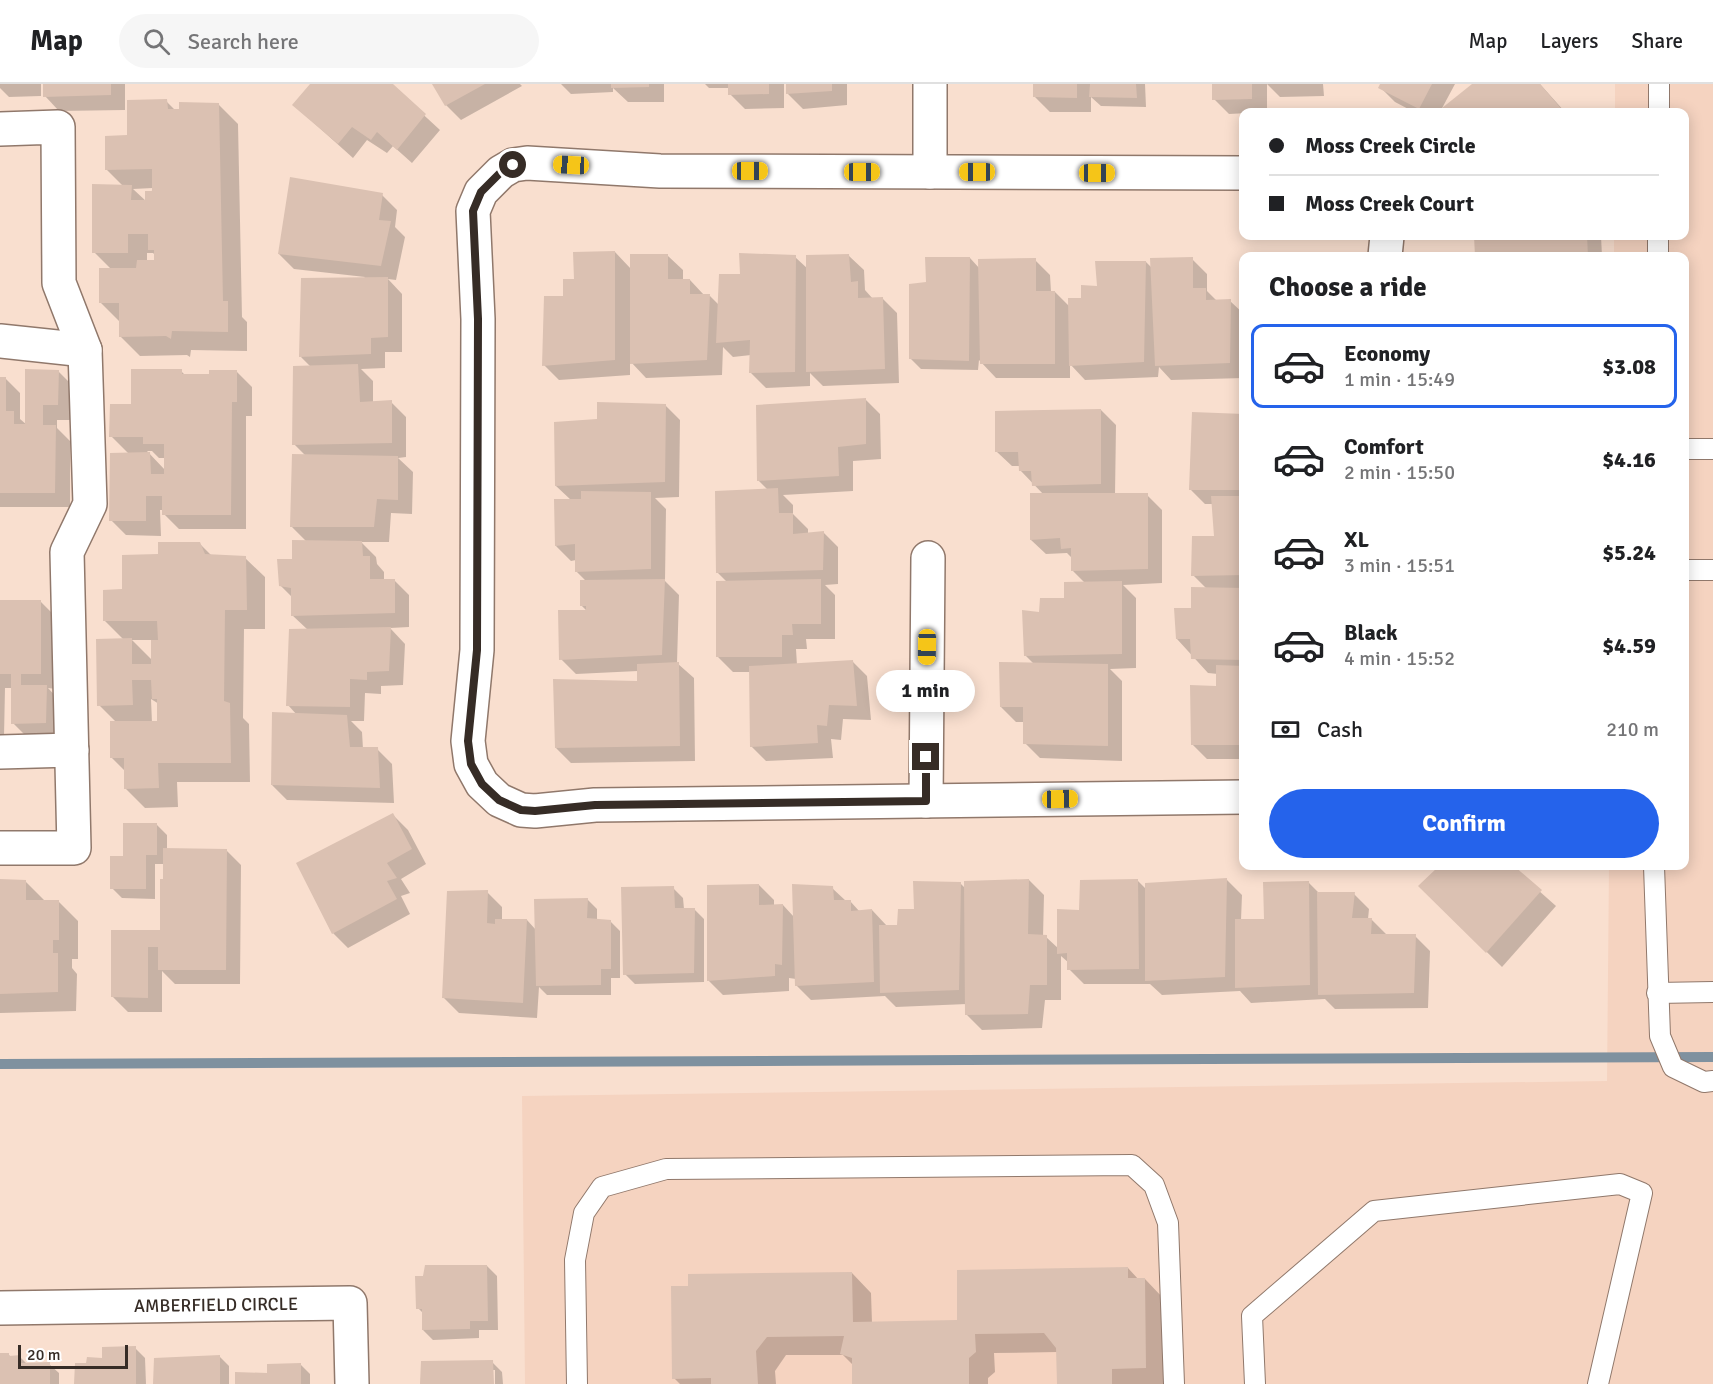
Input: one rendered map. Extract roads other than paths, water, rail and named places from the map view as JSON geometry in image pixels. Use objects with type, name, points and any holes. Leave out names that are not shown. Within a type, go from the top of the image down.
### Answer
[{"type":"street","points":[[930,84],[930,172]]},
{"type":"street","points":[[0,129],[58,127],[59,283],[85,350],[90,504],[67,552],[74,848],[0,848]]},
{"type":"street","points":[[1239,173],[660,171],[527,163],[513,165],[501,172],[481,192],[473,211],[478,319],[477,650],[468,741],[471,764],[482,784],[499,800],[521,810],[535,811],[595,805],[1239,797]]},
{"type":"street","points":[[0,341],[85,350]]},
{"type":"street","points":[[926,801],[928,558]]},
{"type":"street","points":[[0,752],[72,750]]},
{"type":"street","name":"AMBERFIELD CIRCLE","points":[[0,1308],[350,1303],[352,1384]]},
{"type":"lane","points":[[1659,84],[1659,108]]},
{"type":"lane","points":[[1689,449],[1713,449]]},
{"type":"lane","points":[[1689,570],[1713,570]]},
{"type":"lane","points":[[1654,870],[1660,1036],[1673,1067],[1708,1082]]},
{"type":"lane","points":[[1657,993],[1713,992]]},
{"type":"lane","points":[[577,1384],[575,1260],[584,1213],[602,1187],[666,1169],[1120,1165],[1132,1165],[1154,1185],[1168,1224],[1174,1384]]},
{"type":"lane","points":[[1255,1384],[1252,1316],[1374,1211],[1620,1184],[1642,1193],[1598,1384]]},
{"type":"waterway","points":[[0,1064],[1713,1057]]}]
